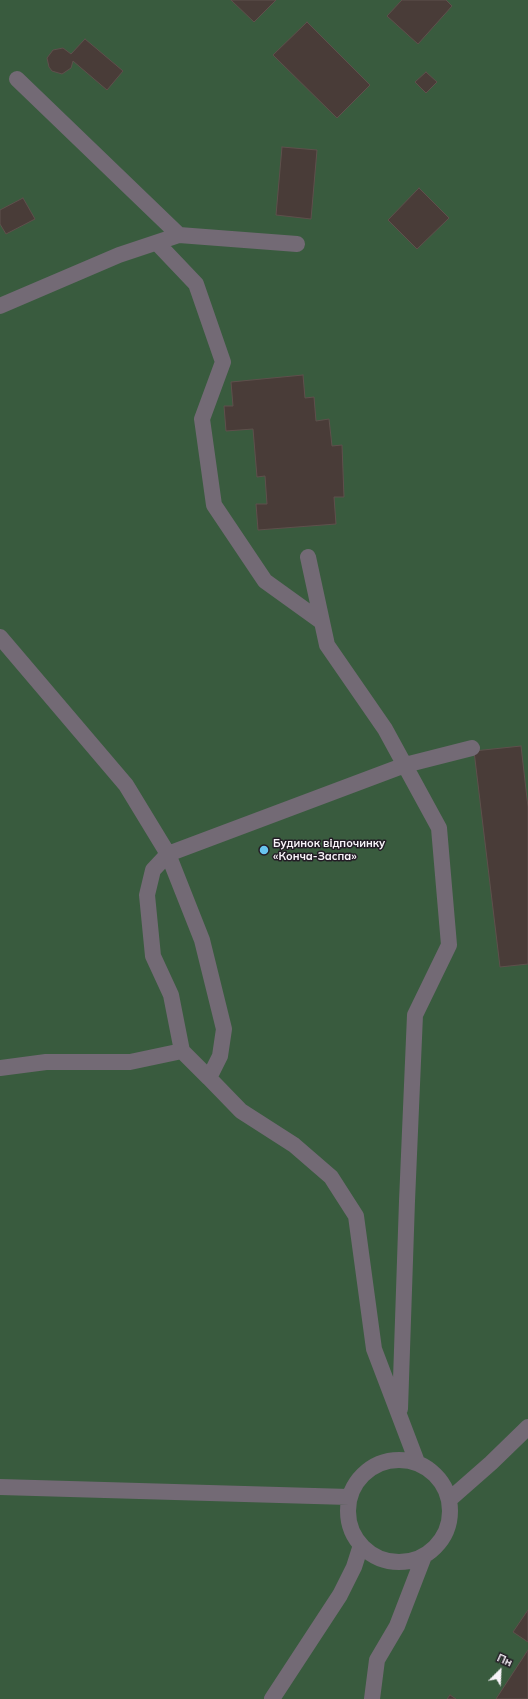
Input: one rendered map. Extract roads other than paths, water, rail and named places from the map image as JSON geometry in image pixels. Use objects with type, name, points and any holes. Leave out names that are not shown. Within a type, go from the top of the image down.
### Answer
[{"type":"lane","points":[[18,79],[179,235]]},
{"type":"lane","points":[[0,306],[119,256],[179,235],[297,244]]},
{"type":"lane","points":[[157,243],[196,284],[223,362],[202,419],[214,505],[265,581],[322,622]]},
{"type":"lane","points":[[308,557],[327,645],[385,730],[440,828],[449,945],[415,1015],[406,1201],[400,1417]]},
{"type":"lane","points":[[0,637],[126,785],[168,854],[202,940],[224,1029],[220,1056],[209,1078]]},
{"type":"lane","points":[[417,1462],[374,1349],[356,1216],[332,1176],[294,1145],[241,1112],[182,1051],[171,995],[153,956],[147,895],[153,870],[168,854],[405,765],[472,748]]},
{"type":"lane","points":[[0,1068],[46,1062],[130,1062],[182,1051]]},
{"type":"lane","points":[[450,1499],[492,1463],[528,1427]]},
{"type":"lane","points":[[401,1459],[417,1462],[436,1475],[443,1483],[450,1499],[451,1516],[447,1532],[437,1546],[424,1556],[408,1562],[390,1561],[374,1556],[360,1545],[351,1531],[349,1519],[349,1497],[356,1481],[368,1469],[384,1461],[401,1459]]},
{"type":"lane","points":[[0,1487],[349,1497]]},
{"type":"lane","points":[[272,1699],[340,1595],[354,1567],[360,1545]]},
{"type":"lane","points":[[372,1699],[377,1660],[398,1626],[424,1556]]},
{"type":"place","name":"Будинок відпочинку «Конча-Заспа»","points":[[264,850]]}]
